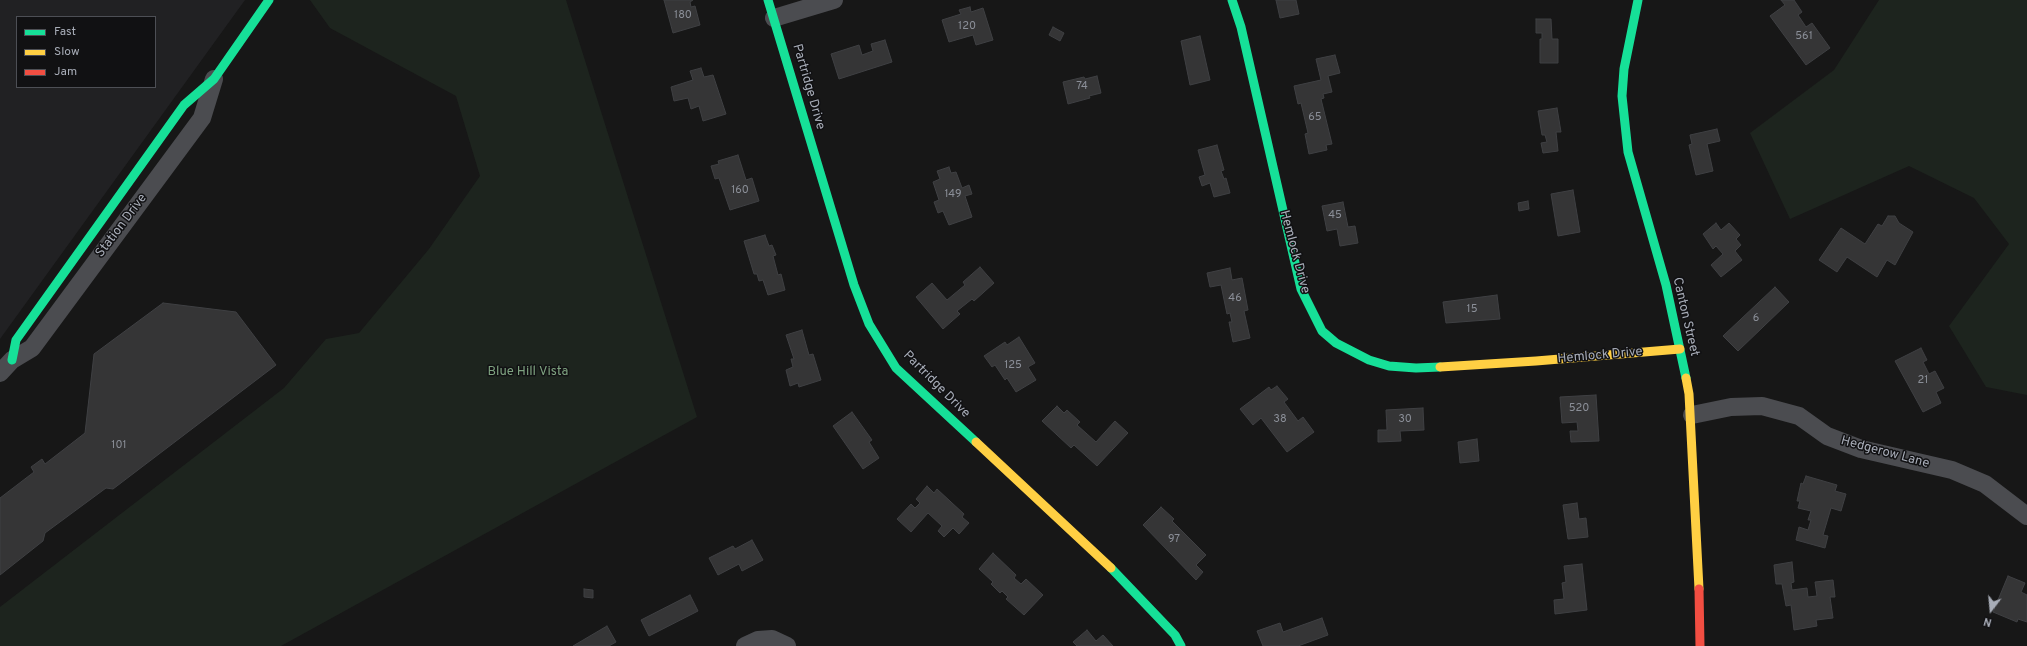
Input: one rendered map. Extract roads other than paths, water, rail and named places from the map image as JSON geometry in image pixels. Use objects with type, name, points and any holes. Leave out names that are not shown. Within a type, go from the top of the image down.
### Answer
[{"type":"street","name":"Station Drive","points":[[6,366],[32,348],[202,118],[214,79],[269,0]]},
{"type":"street","name":"Partridge Drive","points":[[768,0],[854,285],[869,324],[896,368],[1125,581],[1175,635],[1181,646]]},
{"type":"street","points":[[774,18],[834,0]]},
{"type":"street","name":"Hemlock Drive","points":[[1232,0],[1241,27],[1301,289],[1322,331],[1336,343],[1369,360],[1389,366],[1416,368],[1680,350]]},
{"type":"street","name":"Canton Street","points":[[1638,0],[1624,69],[1622,96],[1628,152],[1666,285],[1692,415],[1700,646]]},
{"type":"street","name":"Hedgerow Lane","points":[[1692,415],[1731,407],[1762,406],[1799,416],[1827,436],[1861,449],[1952,470],[1985,484],[2027,516]]},
{"type":"street","points":[[745,646],[758,640],[779,642]]},
{"type":"park label","name":"Blue Hill Vista","points":[[528,372]]}]
